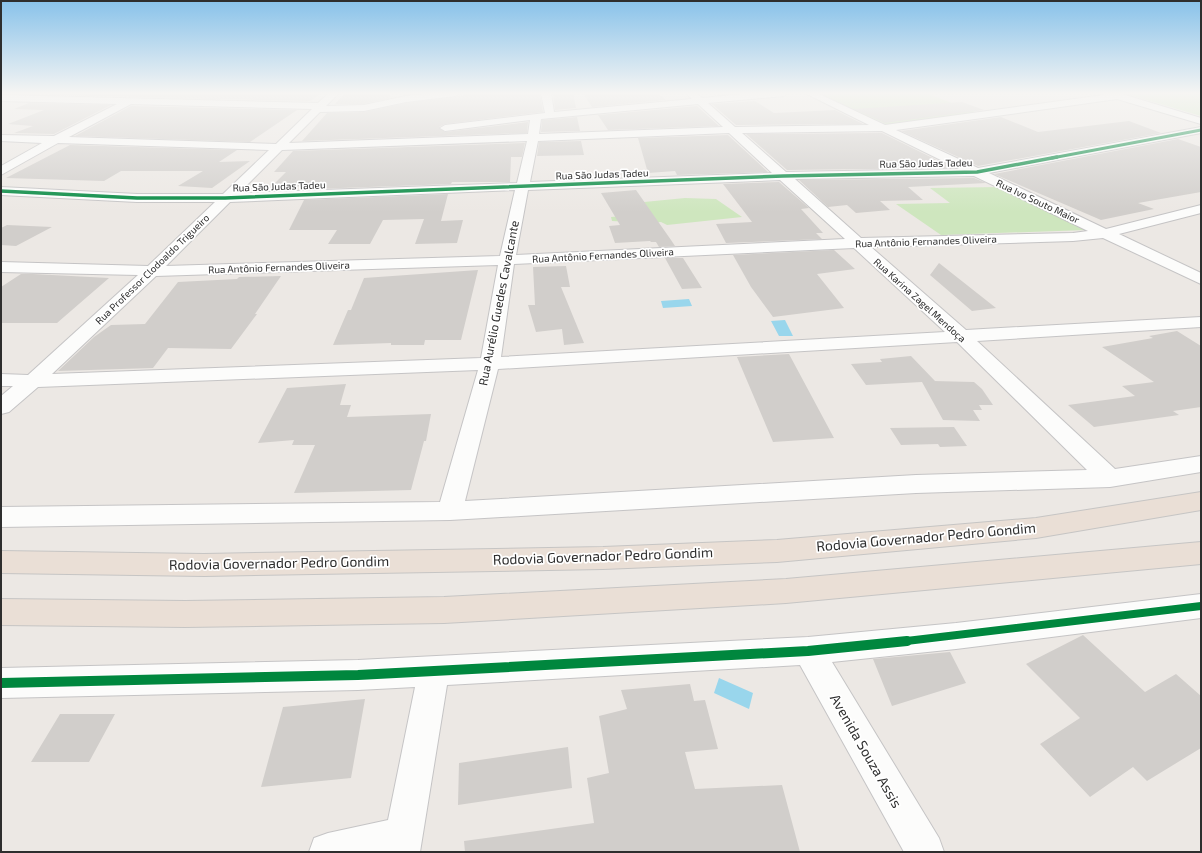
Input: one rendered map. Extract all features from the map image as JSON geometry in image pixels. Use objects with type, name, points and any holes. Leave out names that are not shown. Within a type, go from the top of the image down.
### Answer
[{"type":"highway","name":"Rodovia Governador Pedro Gondim","points":[[1,562],[204,565],[595,558],[777,551],[1036,528],[1201,502]]},
{"type":"highway","points":[[1,612],[185,614],[444,610],[786,591],[1201,553]]},
{"type":"street","points":[[1,172],[69,133]]},
{"type":"street","name":"Rua Professor Clodoaldo Trigueiro","points":[[1,407],[33,382],[152,271],[225,198],[294,133]]},
{"type":"street","points":[[386,143],[397,136],[409,133]]},
{"type":"street","name":"Rua Aurélio Guedes Cavalcante","points":[[450,511],[490,364],[507,260],[535,133]]},
{"type":"street","points":[[1,138],[278,148],[662,133]]},
{"type":"street","name":"Rua Karina Zagel Mendoça","points":[[735,133],[961,336],[1110,478]]},
{"type":"street","name":"Rua Ivo Souto Maior","points":[[895,133],[1201,279]]},
{"type":"street","name":"Rua São Judas Tadeu","points":[[1,191],[136,198],[225,198],[523,188],[783,176],[977,172],[1186,133]]},
{"type":"street","name":"Rua Antônio Fernandes Oliveira","points":[[1,267],[152,271],[507,260],[857,243],[1073,237],[1106,233],[1201,209]]},
{"type":"street","points":[[1,380],[33,382],[490,364],[1201,322]]},
{"type":"street","points":[[1,517],[450,511],[916,484],[1110,478],[1201,464]]},
{"type":"street","points":[[1,683],[358,675],[808,650],[956,636],[1201,606]]},
{"type":"street","name":"Avenida Souza Assis","points":[[808,650],[925,852]]},
{"type":"street","points":[[328,852],[402,844],[434,671]]},
{"type":"green space","points":[[1000,187],[1086,230],[941,235],[896,204],[950,203],[930,188]]},
{"type":"green space","points":[[685,198],[716,199],[742,217],[667,225],[661,222],[635,225],[630,222],[612,221],[611,217],[637,215],[634,203]]},
{"type":"water","points":[[689,299],[692,306],[663,308],[661,301]]},
{"type":"water","points":[[785,320],[793,336],[779,336],[771,321]]},
{"type":"water","points":[[719,678],[753,693],[749,709],[714,693]]},
{"type":"building","points":[[15,133],[56,133],[54,134]]},
{"type":"building","points":[[81,133],[264,133],[250,142],[75,136]]},
{"type":"building","points":[[309,133],[527,133],[527,133],[302,141]]},
{"type":"building","points":[[882,133],[953,168],[787,170],[746,134]]},
{"type":"building","points":[[905,133],[1161,133],[978,166]]},
{"type":"building","points":[[728,135],[768,172],[677,175],[675,171],[648,173],[638,138]]},
{"type":"building","points":[[1178,139],[1201,147],[1201,192],[1138,203],[1154,209],[1101,220],[994,174]]},
{"type":"building","points":[[581,141],[584,155],[537,156],[539,142]]},
{"type":"building","points":[[525,143],[522,157],[511,157],[510,182],[452,182],[451,184],[313,189],[315,186],[271,187],[286,172],[274,172],[293,151]]},
{"type":"building","points":[[70,145],[237,150],[219,162],[250,161],[212,188],[178,186],[203,171],[121,171],[104,181],[6,178]]},
{"type":"building","points":[[974,178],[986,183],[908,187],[923,200],[880,201],[890,210],[856,213],[847,205],[828,207],[799,180]]},
{"type":"building","points":[[779,182],[809,208],[801,209],[823,233],[816,233],[822,239],[726,243],[716,224],[752,222],[723,184]]},
{"type":"building","points":[[636,190],[675,246],[659,247],[656,242],[650,241],[615,243],[609,226],[620,225],[601,193]]},
{"type":"building","points":[[448,194],[441,221],[463,220],[457,243],[415,244],[424,219],[383,220],[370,244],[328,244],[337,230],[289,230],[304,200]]},
{"type":"building","points":[[7,225],[52,227],[16,246],[1,245],[1,228]]},
{"type":"building","points":[[834,250],[855,269],[817,274],[844,308],[773,317],[751,287],[733,255]]},
{"type":"building","points":[[665,258],[683,258],[702,288],[682,289]]},
{"type":"building","points":[[939,263],[996,308],[972,311],[930,275]]},
{"type":"building","points":[[566,266],[570,287],[561,287],[584,343],[564,345],[562,329],[536,332],[528,305],[535,305],[533,267]]},
{"type":"building","points":[[478,270],[461,340],[425,340],[424,345],[391,345],[391,343],[333,345],[348,310],[351,310],[364,278]]},
{"type":"building","points":[[21,274],[109,278],[57,323],[1,323],[1,287]]},
{"type":"building","points":[[281,276],[255,314],[257,314],[231,349],[168,348],[153,368],[58,371],[94,337],[111,325],[145,324],[178,282],[237,279],[239,277]]},
{"type":"building","points":[[1177,331],[1201,346],[1201,407],[1173,411],[1179,415],[1094,427],[1068,405],[1135,396],[1122,386],[1154,382],[1102,347],[1153,338],[1149,336]]},
{"type":"building","points":[[789,354],[834,438],[773,442],[737,357]]},
{"type":"building","points":[[911,356],[935,381],[933,381],[974,382],[982,389],[993,405],[979,405],[982,410],[973,410],[980,421],[943,420],[922,382],[866,385],[851,364],[882,362],[880,359]]},
{"type":"building","points":[[346,384],[340,405],[351,405],[347,417],[431,414],[426,441],[424,441],[411,490],[294,493],[315,445],[292,445],[294,440],[258,443],[287,388]]},
{"type":"building","points":[[954,427],[967,446],[940,447],[938,444],[901,445],[890,428]]},
{"type":"building","points":[[1083,635],[1145,692],[1176,674],[1201,696],[1201,748],[1147,781],[1133,767],[1090,797],[1040,744],[1080,718],[1026,664]]},
{"type":"building","points":[[950,652],[966,683],[892,706],[873,659]]},
{"type":"building","points":[[690,684],[694,701],[705,700],[718,749],[685,752],[695,789],[782,785],[800,852],[465,852],[464,841],[594,823],[587,778],[609,773],[599,716],[627,709],[621,690]]},
{"type":"building","points":[[365,699],[351,778],[261,787],[283,707]]},
{"type":"building","points":[[60,714],[115,714],[89,762],[31,762]]},
{"type":"building","points":[[568,747],[572,788],[458,805],[459,763]]},
{"type":"cycle path","points":[[1,191],[137,198],[225,198],[783,176],[977,172],[1186,133]]},
{"type":"cycle path","points":[[1,683],[358,675],[808,651],[956,636],[1201,606]]}]
